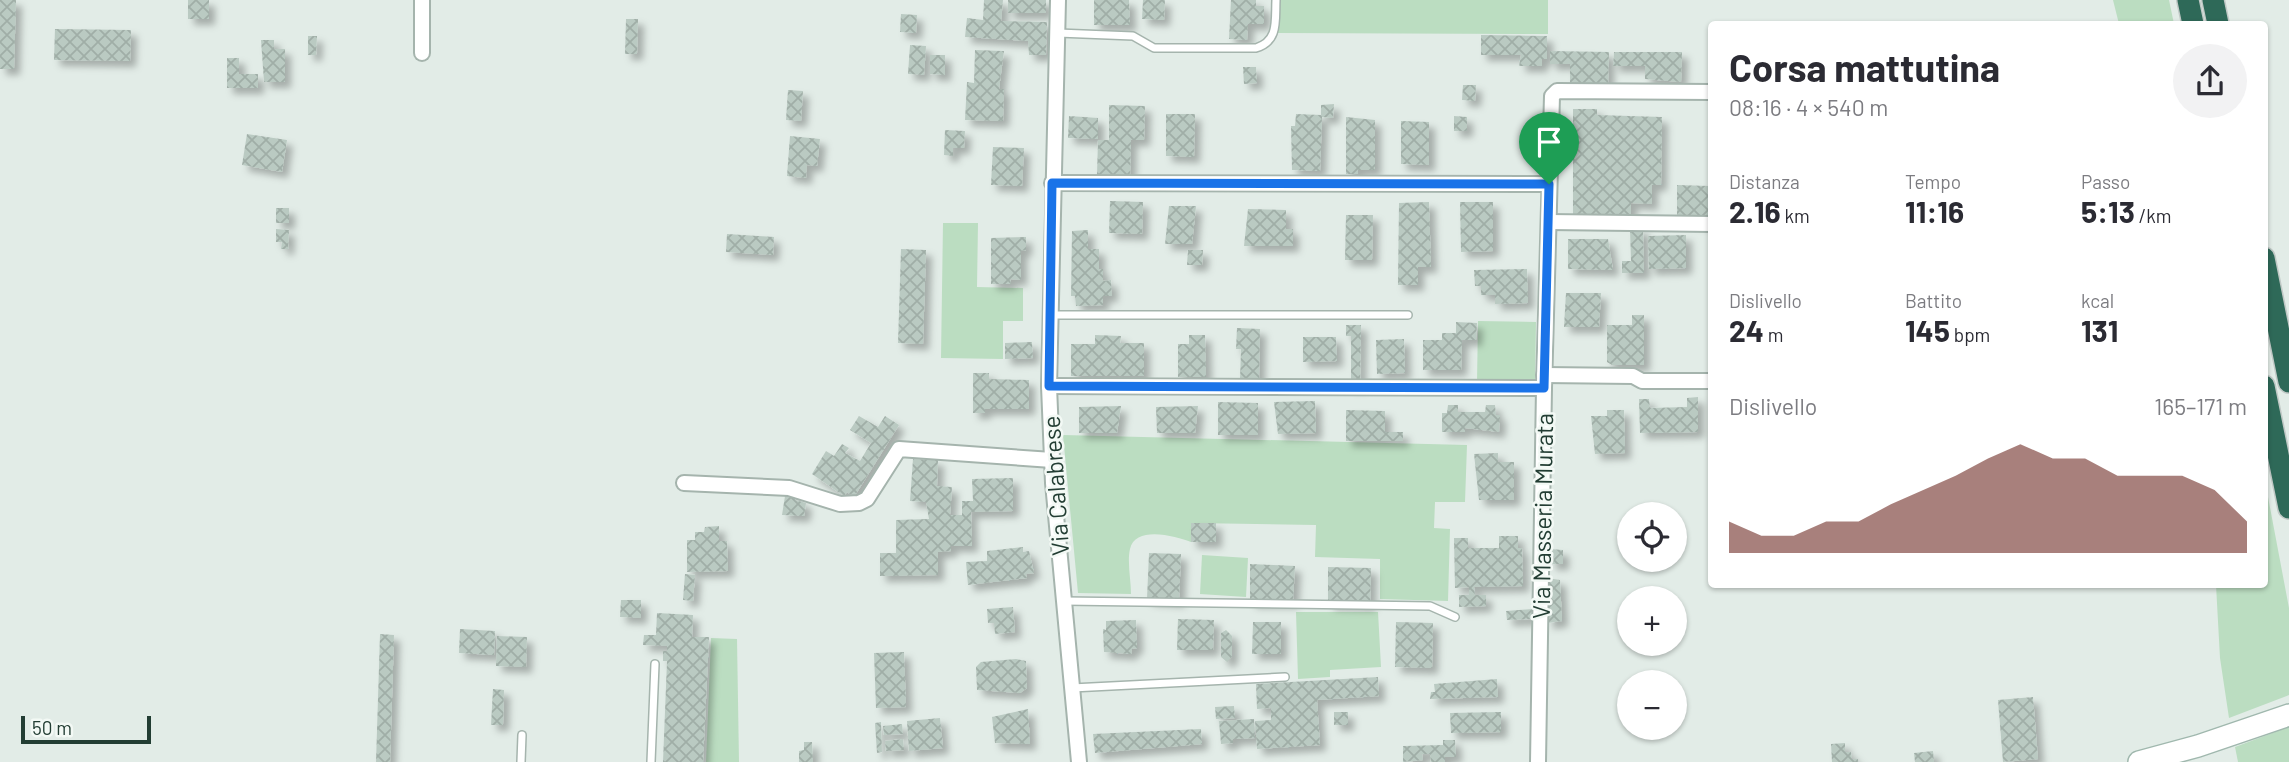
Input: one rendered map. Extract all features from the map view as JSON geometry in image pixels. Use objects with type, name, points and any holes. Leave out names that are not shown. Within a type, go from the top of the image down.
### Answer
[{"type":"highway","points":[[2188,0],[2192,21]]},
{"type":"highway","points":[[2213,0],[2217,21]]},
{"type":"highway","points":[[2268,278],[2289,382]]},
{"type":"highway","points":[[2268,406],[2289,509]]},
{"type":"street","points":[[422,0],[422,53]]},
{"type":"street","name":"Via Calabrese","points":[[1058,0],[1049,386],[1052,460],[1079,762]]},
{"type":"street","name":"Via Masseria Murata","points":[[1538,762],[1544,382],[1554,93],[1708,92]]},
{"type":"street","points":[[1052,183],[1549,184]]},
{"type":"street","points":[[1549,222],[1708,224]]},
{"type":"street","points":[[1049,386],[1708,381]]},
{"type":"street","points":[[684,483],[789,488],[849,505],[867,499],[899,449],[1052,460]]},
{"type":"street","points":[[2139,762],[2198,746],[2289,715]]},
{"type":"lane","points":[[1057,33],[1133,36],[1154,48],[1256,48],[1268,45],[1273,38],[1276,0]]},
{"type":"lane","points":[[1050,315],[1408,314]]},
{"type":"lane","points":[[1064,601],[1430,607],[1455,617]]},
{"type":"lane","points":[[651,762],[655,664]]},
{"type":"lane","points":[[1072,688],[1286,677]]},
{"type":"lane","points":[[521,762],[522,735]]},
{"type":"green space","points":[[1280,0],[1548,0],[1548,34],[1278,33]]},
{"type":"green space","points":[[2113,0],[2169,0],[2173,21],[2118,21]]},
{"type":"green space","points":[[943,223],[978,223],[977,287],[1023,288],[1023,321],[1003,321],[1003,359],[941,358]]},
{"type":"green space","points":[[1478,321],[1536,322],[1535,382],[1477,382]]},
{"type":"green space","points":[[1063,435],[1467,445],[1465,502],[1435,502],[1434,528],[1450,529],[1448,601],[1380,599],[1380,559],[1315,557],[1316,525],[1192,523],[1191,542],[1157,534],[1140,537],[1133,542],[1129,554],[1131,594],[1078,593]]},
{"type":"green space","points":[[2268,497],[2289,608],[2289,695],[2229,718],[2220,658],[2216,588],[2268,588]]},
{"type":"green space","points":[[1202,555],[1248,558],[1246,597],[1200,594]]},
{"type":"green space","points":[[1296,612],[1378,612],[1381,667],[1330,670],[1330,677],[1298,679]]},
{"type":"green space","points":[[711,638],[737,639],[739,762],[706,762]]},
{"type":"green space","points":[[2289,727],[2289,762],[2238,762],[2235,747]]},
{"type":"building","points":[[0,0],[16,0],[14,69],[0,69]]},
{"type":"building","points":[[188,0],[209,0],[209,19],[188,19]]},
{"type":"building","points":[[984,0],[1003,0],[1001,21],[1047,22],[1046,55],[1029,55],[1028,41],[965,37],[967,18],[983,20]]},
{"type":"building","points":[[1008,0],[1046,0],[1046,13],[1008,13]]},
{"type":"building","points":[[1094,0],[1129,0],[1130,25],[1094,25]]},
{"type":"building","points":[[1143,0],[1165,0],[1164,20],[1142,19]]},
{"type":"building","points":[[1231,0],[1256,0],[1256,6],[1264,6],[1264,24],[1248,24],[1247,40],[1229,39]]},
{"type":"building","points":[[901,14],[917,15],[916,33],[900,32]]},
{"type":"building","points":[[626,19],[638,19],[637,54],[625,54]]},
{"type":"building","points":[[55,29],[131,30],[130,61],[54,60]]},
{"type":"building","points":[[1481,35],[1547,36],[1547,59],[1542,59],[1542,66],[1519,66],[1521,55],[1481,55]]},
{"type":"building","points":[[308,36],[317,36],[316,55],[308,55]]},
{"type":"building","points":[[261,40],[274,40],[274,49],[285,49],[285,82],[264,82]]},
{"type":"building","points":[[910,45],[926,46],[924,75],[908,74]]},
{"type":"building","points":[[975,50],[1004,51],[999,89],[1004,89],[1003,121],[965,120],[967,82],[974,83]]},
{"type":"building","points":[[1550,51],[1609,52],[1608,84],[1570,84],[1570,64],[1550,64]]},
{"type":"building","points":[[1614,52],[1682,52],[1681,82],[1645,79],[1645,66],[1613,66]]},
{"type":"building","points":[[930,55],[945,55],[945,75],[930,74]]},
{"type":"building","points":[[227,58],[239,58],[239,74],[258,74],[258,88],[227,88]]},
{"type":"building","points":[[1243,67],[1256,67],[1257,83],[1244,84]]},
{"type":"building","points":[[1463,85],[1476,85],[1475,101],[1462,100]]},
{"type":"building","points":[[788,90],[803,91],[801,121],[786,120]]},
{"type":"building","points":[[1334,104],[1333,118],[1322,117],[1320,171],[1292,170],[1291,126],[1295,126],[1296,114],[1321,115],[1321,105]]},
{"type":"building","points":[[1109,105],[1145,106],[1144,140],[1131,140],[1130,176],[1097,175],[1098,140],[1109,140]]},
{"type":"building","points":[[1573,109],[1597,109],[1597,115],[1662,117],[1661,185],[1652,185],[1652,204],[1631,203],[1631,217],[1573,216]]},
{"type":"building","points":[[1166,114],[1195,114],[1194,157],[1166,156]]},
{"type":"building","points":[[1069,116],[1098,118],[1098,139],[1068,138]]},
{"type":"building","points":[[1454,116],[1467,117],[1467,131],[1454,131]]},
{"type":"building","points":[[1346,117],[1375,120],[1375,170],[1358,170],[1358,174],[1346,174]]},
{"type":"building","points":[[1401,121],[1429,122],[1429,165],[1401,164]]},
{"type":"building","points":[[945,130],[965,131],[964,148],[953,148],[953,156],[944,155]]},
{"type":"building","points":[[247,134],[287,140],[282,172],[242,165]]},
{"type":"building","points":[[790,136],[820,139],[817,166],[807,165],[806,178],[787,176]]},
{"type":"building","points":[[993,147],[1024,148],[1022,186],[991,185]]},
{"type":"building","points":[[1677,185],[1708,186],[1708,223],[1695,222],[1695,216],[1677,216]]},
{"type":"building","points":[[1110,201],[1143,202],[1142,234],[1109,233]]},
{"type":"building","points":[[1429,202],[1431,267],[1418,267],[1418,285],[1398,285],[1399,203]]},
{"type":"building","points":[[1460,202],[1493,202],[1493,251],[1461,252]]},
{"type":"building","points":[[1169,206],[1196,206],[1192,244],[1165,244]]},
{"type":"building","points":[[276,208],[289,208],[289,223],[276,223]]},
{"type":"building","points":[[1248,209],[1286,210],[1286,229],[1293,229],[1293,246],[1244,246]]},
{"type":"building","points":[[1346,215],[1373,215],[1372,260],[1345,260]]},
{"type":"building","points":[[1643,228],[1644,273],[1622,273],[1622,261],[1631,261],[1630,229]]},
{"type":"building","points":[[276,229],[289,230],[288,249],[281,249],[282,242],[276,242]]},
{"type":"building","points":[[1088,230],[1088,249],[1099,249],[1099,269],[1103,269],[1103,281],[1111,280],[1112,296],[1103,296],[1103,305],[1076,306],[1075,296],[1071,296],[1072,231]]},
{"type":"building","points":[[727,234],[774,237],[773,255],[726,252]]},
{"type":"building","points":[[1686,235],[1686,268],[1649,269],[1648,236]]},
{"type":"building","points":[[1026,237],[1026,250],[1021,251],[1021,280],[1010,279],[1011,284],[991,284],[991,238]]},
{"type":"building","points":[[1568,239],[1608,239],[1613,270],[1568,269]]},
{"type":"building","points":[[901,249],[926,250],[923,344],[898,343]]},
{"type":"building","points":[[1188,250],[1203,250],[1202,265],[1187,265]]},
{"type":"building","points":[[1527,269],[1528,303],[1495,304],[1495,295],[1481,295],[1481,286],[1475,286],[1474,270]]},
{"type":"building","points":[[1566,293],[1601,293],[1599,327],[1564,327]]},
{"type":"building","points":[[1632,315],[1644,315],[1644,365],[1612,365],[1607,362],[1607,325],[1632,325]]},
{"type":"building","points":[[1456,322],[1477,323],[1476,340],[1462,340],[1461,370],[1423,370],[1423,340],[1442,340],[1442,333],[1456,333]]},
{"type":"building","points":[[1346,325],[1361,325],[1360,385],[1351,386],[1351,336],[1346,336]]},
{"type":"building","points":[[1237,328],[1260,329],[1259,379],[1240,379],[1241,349],[1236,349]]},
{"type":"building","points":[[1095,335],[1121,336],[1120,343],[1144,343],[1144,376],[1071,376],[1071,344],[1095,344]]},
{"type":"building","points":[[1189,335],[1205,335],[1206,377],[1178,377],[1178,344],[1189,344]]},
{"type":"building","points":[[1303,337],[1336,337],[1337,361],[1303,362]]},
{"type":"building","points":[[1404,339],[1405,373],[1377,374],[1376,340]]},
{"type":"building","points":[[1032,342],[1033,358],[1005,359],[1005,343]]},
{"type":"building","points":[[973,373],[989,373],[989,379],[1029,380],[1029,409],[985,409],[985,413],[973,413]]},
{"type":"building","points":[[1698,397],[1698,432],[1640,433],[1639,399],[1649,399],[1650,408],[1687,407],[1687,398]]},
{"type":"building","points":[[1315,401],[1316,433],[1278,434],[1274,402]]},
{"type":"building","points":[[1218,402],[1258,403],[1258,435],[1218,435]]},
{"type":"building","points":[[1448,405],[1458,405],[1458,412],[1485,412],[1486,405],[1495,405],[1496,415],[1500,415],[1499,432],[1465,428],[1465,432],[1442,432],[1442,413],[1447,413]]},
{"type":"building","points":[[1121,406],[1117,433],[1079,433],[1079,407]]},
{"type":"building","points":[[1198,406],[1195,433],[1157,433],[1156,407]]},
{"type":"building","points":[[1346,410],[1385,411],[1385,432],[1403,432],[1403,441],[1346,441]]},
{"type":"building","points":[[1607,410],[1624,410],[1625,453],[1595,454],[1591,416],[1607,416]]},
{"type":"building","points":[[859,416],[878,427],[885,416],[899,425],[854,497],[847,492],[844,496],[812,474],[826,451],[834,456],[842,444],[849,448],[845,453],[860,461],[871,443],[850,430]]},
{"type":"building","points":[[1498,453],[1498,462],[1514,462],[1514,500],[1479,500],[1474,454]]},
{"type":"building","points":[[913,459],[938,460],[937,486],[952,487],[950,515],[962,515],[962,501],[973,501],[972,479],[1013,478],[1013,511],[971,512],[972,546],[951,546],[951,551],[938,552],[938,575],[880,576],[880,553],[896,553],[896,520],[929,519],[926,502],[910,501]]},
{"type":"building","points":[[786,490],[796,493],[795,500],[806,503],[804,516],[782,515]]},
{"type":"building","points":[[1191,523],[1216,523],[1216,542],[1191,542]]},
{"type":"building","points":[[719,526],[719,541],[727,541],[728,571],[687,572],[687,540],[695,540],[695,532],[704,532],[705,527]]},
{"type":"building","points":[[1499,536],[1518,536],[1518,548],[1522,548],[1523,586],[1474,587],[1475,595],[1486,595],[1486,606],[1459,607],[1459,595],[1469,595],[1469,587],[1455,588],[1454,538],[1468,538],[1468,548],[1499,548]]},
{"type":"building","points":[[1023,547],[1023,552],[1029,551],[1034,573],[1026,574],[1027,578],[968,585],[966,562],[987,561],[987,551]]},
{"type":"building","points":[[1550,549],[1563,550],[1563,564],[1550,564]]},
{"type":"building","points":[[1149,553],[1181,554],[1179,601],[1147,599]]},
{"type":"building","points":[[1250,564],[1295,566],[1293,602],[1250,602]]},
{"type":"building","points":[[1328,567],[1371,568],[1370,605],[1328,604]]},
{"type":"building","points":[[685,574],[695,575],[693,601],[683,600]]},
{"type":"building","points":[[1547,578],[1560,580],[1562,621],[1547,623]]},
{"type":"building","points":[[621,600],[641,600],[641,618],[620,617]]},
{"type":"building","points":[[1013,607],[1015,632],[995,634],[994,623],[988,623],[987,609]]},
{"type":"building","points":[[1533,609],[1533,619],[1507,620],[1506,611]]},
{"type":"building","points":[[657,613],[693,615],[692,637],[709,637],[703,762],[663,762],[667,661],[663,661],[663,651],[667,651],[667,646],[643,645],[644,635],[656,635]]},
{"type":"building","points":[[1178,619],[1214,620],[1213,650],[1177,650]]},
{"type":"building","points":[[1136,620],[1137,648],[1132,649],[1131,654],[1104,652],[1103,629],[1106,630],[1106,621]]},
{"type":"building","points":[[1253,622],[1281,622],[1281,654],[1252,654]]},
{"type":"building","points":[[1396,622],[1433,623],[1432,668],[1395,667]]},
{"type":"building","points":[[460,629],[495,631],[494,655],[459,653]]},
{"type":"building","points":[[1226,630],[1232,636],[1232,657],[1227,662],[1221,657],[1221,633]]},
{"type":"building","points":[[380,634],[394,635],[390,762],[376,762]]},
{"type":"building","points":[[497,636],[527,637],[526,667],[496,666]]},
{"type":"building","points":[[904,652],[906,707],[876,708],[874,653]]},
{"type":"building","points":[[1016,659],[1026,661],[1027,688],[1020,693],[977,690],[976,667],[981,662]]},
{"type":"building","points":[[1378,677],[1379,696],[1317,700],[1320,745],[1257,749],[1255,721],[1271,720],[1271,708],[1257,709],[1256,684]]},
{"type":"building","points":[[1497,679],[1498,697],[1430,699],[1431,692],[1435,692],[1434,684]]},
{"type":"building","points":[[493,689],[504,690],[503,725],[491,725]]},
{"type":"building","points":[[2033,697],[2038,759],[2003,762],[1998,700]]},
{"type":"building","points":[[1234,706],[1235,718],[1216,719],[1215,707]]},
{"type":"building","points":[[1028,709],[1030,744],[995,743],[992,717]]},
{"type":"building","points":[[1334,712],[1348,712],[1348,725],[1334,725]]},
{"type":"building","points":[[1501,712],[1501,732],[1451,733],[1450,713]]},
{"type":"building","points":[[940,718],[943,748],[909,751],[907,721]]},
{"type":"building","points":[[1254,719],[1255,738],[1233,739],[1233,743],[1221,744],[1219,721]]},
{"type":"building","points":[[881,722],[882,752],[877,753],[875,723]]},
{"type":"building","points":[[902,724],[903,734],[884,735],[883,726]]},
{"type":"building","points":[[1201,729],[1202,744],[1095,753],[1093,734]]},
{"type":"building","points":[[903,739],[904,750],[886,751],[885,741]]},
{"type":"building","points":[[1443,740],[1455,740],[1456,757],[1445,757],[1445,762],[1431,762],[1430,754],[1422,754],[1423,760],[1403,762],[1403,746],[1443,745]]},
{"type":"building","points":[[804,742],[812,742],[813,762],[799,762],[799,751],[804,750]]},
{"type":"building","points":[[1845,743],[1845,752],[1851,752],[1852,759],[1858,759],[1858,762],[1832,762],[1831,744]]},
{"type":"building","points":[[1933,751],[1934,762],[1915,762],[1914,753]]},
{"type":"route","points":[[1052,183],[1549,184],[1544,388],[1049,386],[1052,183]]}]
